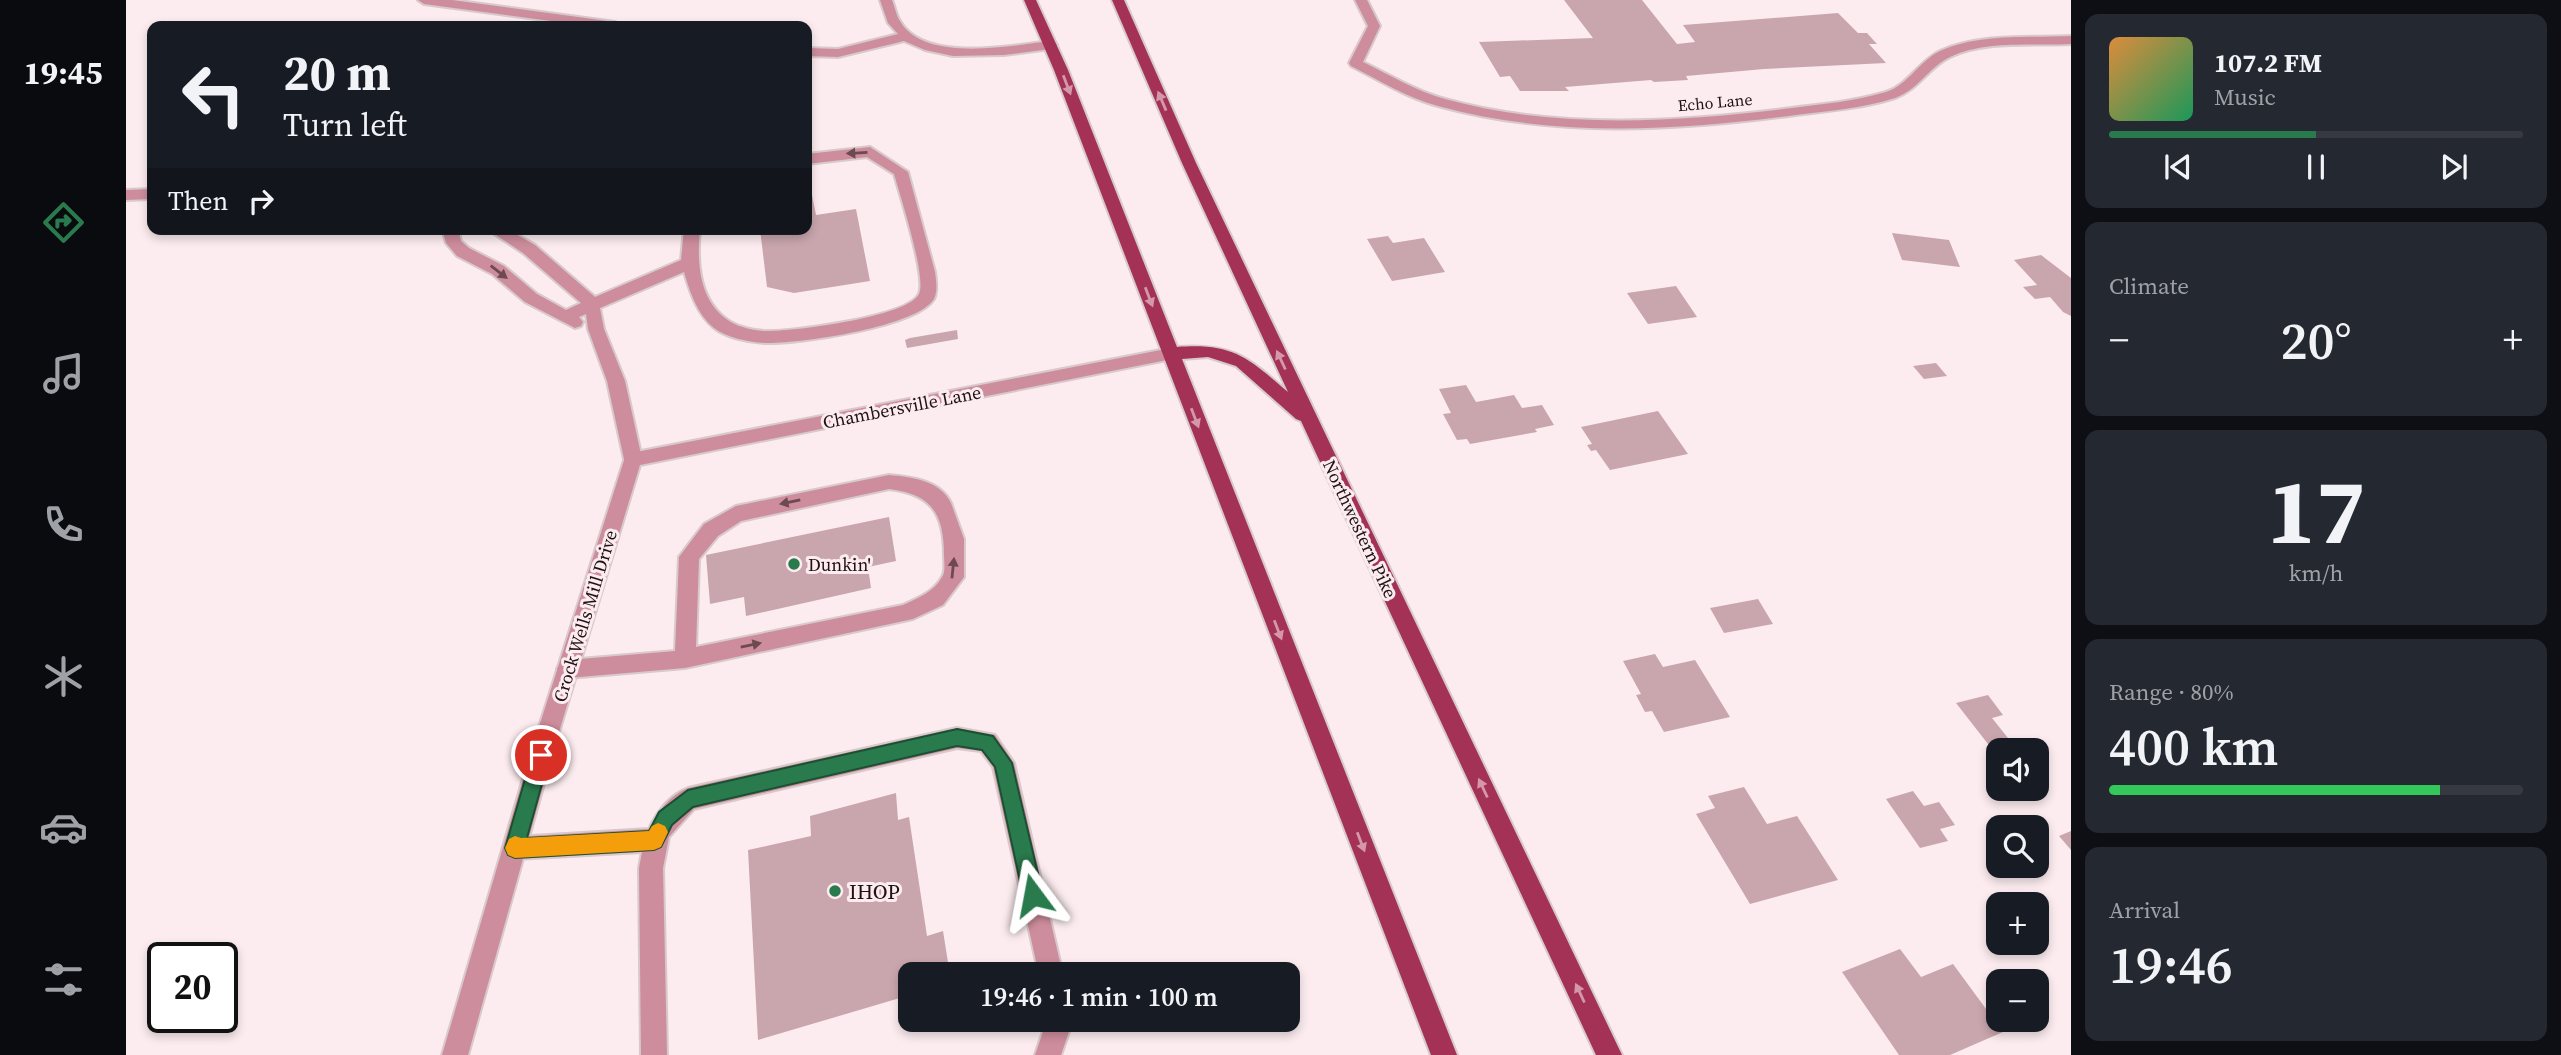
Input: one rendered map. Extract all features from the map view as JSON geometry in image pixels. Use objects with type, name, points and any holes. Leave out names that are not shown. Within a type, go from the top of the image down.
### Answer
[{"type":"main road","points":[[1030,0],[1050,45],[1444,1055]]},
{"type":"main road","name":"Northwestern Pike","points":[[1118,0],[1189,163],[1309,421],[1609,1055]]},
{"type":"main road","points":[[1171,354],[1209,351],[1242,362],[1309,421]]},
{"type":"street","points":[[424,0],[578,21]]},
{"type":"street","points":[[886,0],[889,19],[904,37],[928,47],[957,52],[989,52],[1050,45]]},
{"type":"street","name":"Echo Lane","points":[[1361,0],[1374,26],[1373,34],[1356,63],[1419,95],[1472,110],[1573,122],[1675,123],[1751,117],[1865,101],[1895,93],[1915,82],[1944,54],[1972,47],[2071,40]]},
{"type":"street","points":[[812,52],[838,53],[904,37]]},
{"type":"street","points":[[691,235],[689,263],[704,308],[729,329],[763,337],[792,335],[890,319],[915,310],[926,298],[929,279],[901,172],[870,152],[812,158]]},
{"type":"street","points":[[126,194],[147,194]]},
{"type":"street","points":[[452,235],[454,243],[463,251],[498,270],[531,298],[564,317],[596,329]]},
{"type":"street","points":[[505,235],[557,270],[587,298],[616,381],[634,459]]},
{"type":"street","points":[[564,317],[689,263]]},
{"type":"street","name":"Chambersville Lane","points":[[634,459],[1171,354]]},
{"type":"street","name":"Crock Wells Mill Drive","points":[[455,1055],[568,669],[634,459]]},
{"type":"street","points":[[568,669],[685,659],[906,613],[936,599],[954,577],[954,539],[942,503],[917,485],[889,482],[736,513],[711,530],[690,557],[685,659]]},
{"type":"street","points":[[654,1055],[651,868],[654,840],[665,818],[688,799],[957,738],[987,742],[1003,763],[1048,962]]},
{"type":"street","points":[[515,848],[654,840]]},
{"type":"street","points":[[1048,1055],[1056,1032]]},
{"type":"building","points":[[1564,0],[1642,0],[1677,44],[1695,42],[1683,25],[1838,13],[1858,33],[1867,33],[1877,44],[1869,44],[1886,63],[1764,69],[1686,76],[1688,80],[1651,80],[1565,87],[1569,91],[1520,91],[1510,76],[1500,77],[1479,42],[1593,38]]},
{"type":"building","points":[[812,195],[816,215],[856,209],[870,281],[794,293],[767,287],[761,235],[812,235]]},
{"type":"building","points":[[1892,233],[1949,240],[1960,267],[1902,260]]},
{"type":"building","points":[[1388,236],[1393,243],[1424,238],[1445,272],[1392,281],[1367,239]]},
{"type":"building","points":[[2041,255],[2071,278],[2071,316],[2063,312],[2050,297],[2035,299],[2023,287],[2037,285],[2014,260]]},
{"type":"building","points":[[1676,286],[1697,317],[1648,324],[1627,293]]},
{"type":"building","points":[[957,330],[958,339],[907,348],[905,340],[910,338]]},
{"type":"building","points":[[1936,363],[1947,376],[1924,379],[1913,366]]},
{"type":"building","points":[[1466,385],[1476,402],[1514,395],[1522,408],[1542,405],[1554,425],[1535,429],[1537,432],[1470,444],[1467,439],[1457,440],[1443,414],[1451,413],[1439,389]]},
{"type":"building","points":[[1658,411],[1688,454],[1610,470],[1596,450],[1591,451],[1587,445],[1592,444],[1581,427]]},
{"type":"building","name":"Dunkin'","points":[[889,517],[896,561],[868,567],[871,588],[746,616],[744,597],[710,604],[706,555]]},
{"type":"building","points":[[1758,599],[1773,624],[1724,633],[1710,608]]},
{"type":"building","points":[[1655,654],[1663,667],[1695,660],[1730,717],[1664,732],[1652,711],[1645,712],[1636,695],[1641,694],[1623,661]]},
{"type":"building","points":[[1988,695],[2003,715],[1992,718],[2008,738],[1986,738],[1986,741],[1956,703]]},
{"type":"building","points":[[1744,787],[1767,824],[1797,816],[1838,880],[1750,904],[1696,814],[1715,808],[1708,796]]},
{"type":"building","points":[[1913,791],[1924,806],[1939,802],[1955,825],[1940,829],[1948,841],[1920,848],[1886,799]]},
{"type":"building","name":"IHOP","points":[[896,793],[898,820],[909,817],[927,936],[943,931],[948,962],[898,962],[898,999],[758,1040],[748,850],[811,836],[810,816]]},
{"type":"building","points":[[2071,831],[2071,850],[2059,836]]},
{"type":"building","points":[[1900,949],[1921,977],[1953,964],[1986,1009],[1986,1032],[2003,1032],[1950,1055],[1899,1055],[1842,972]]},
{"type":"slow traffic","points":[[515,845],[515,848],[654,840],[658,832]]},
{"type":"place","name":"Dunkin'","points":[[794,564]]},
{"type":"place","name":"IHOP","points":[[835,891]]},
{"type":"route","points":[[541,755],[515,848],[654,840],[665,818],[688,799],[957,738],[987,742],[1003,763],[1033,895]]}]
